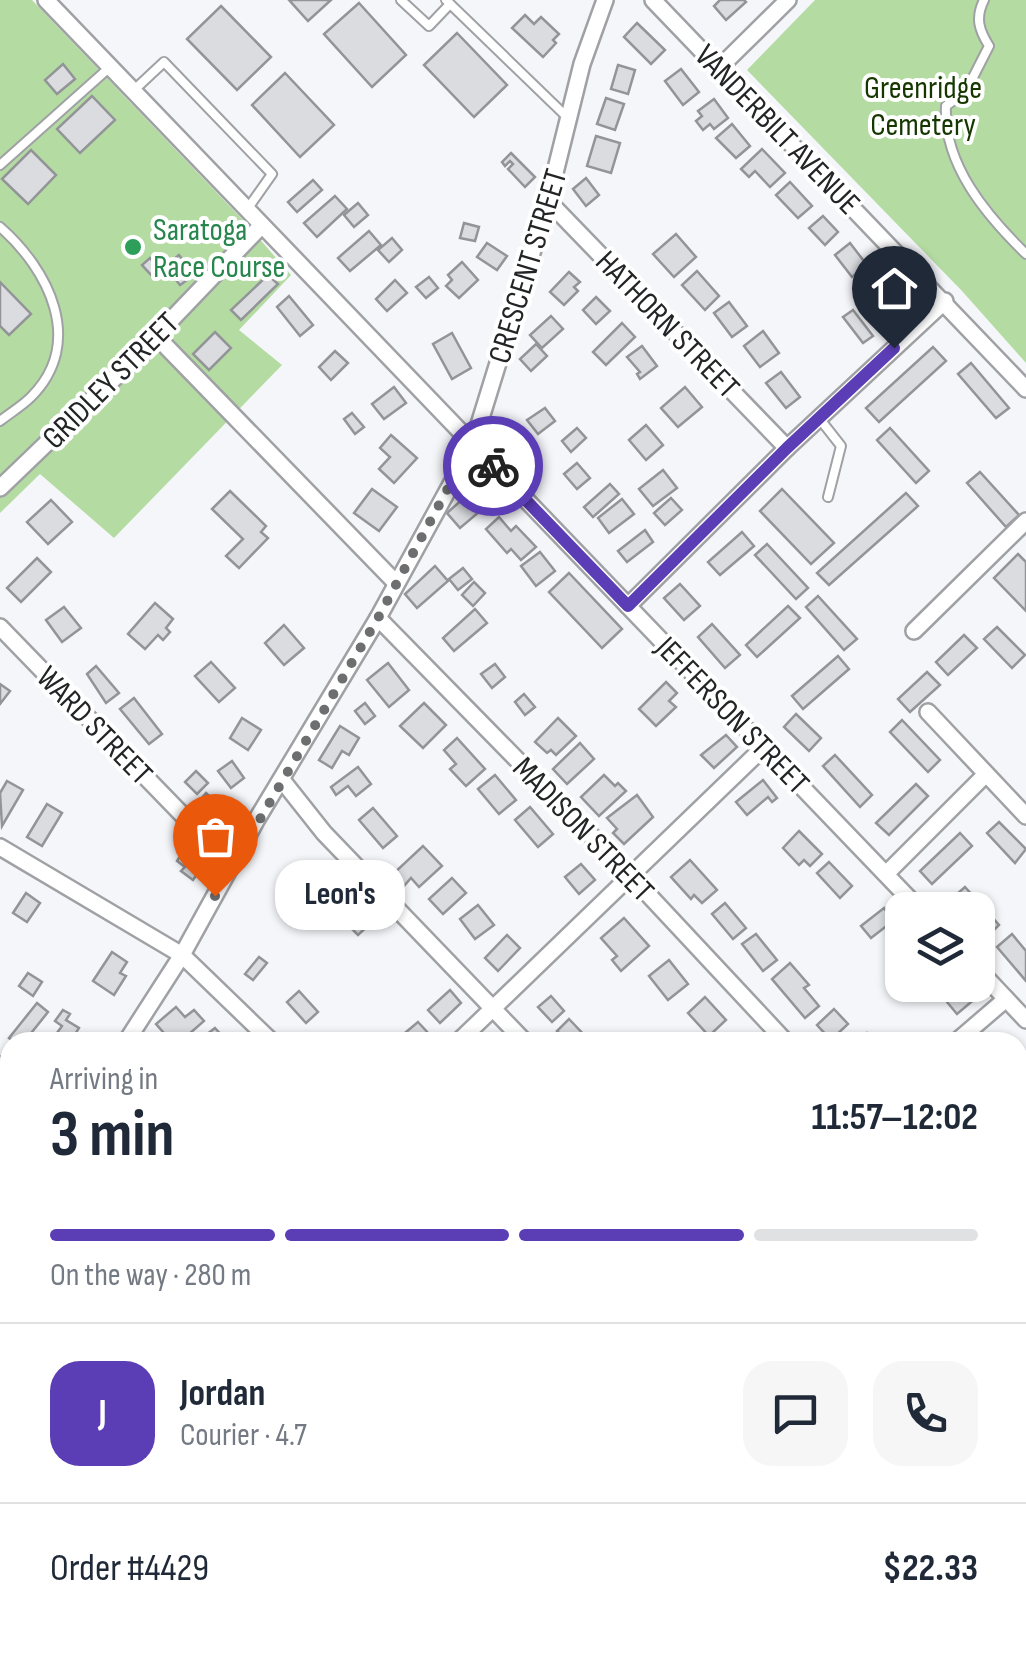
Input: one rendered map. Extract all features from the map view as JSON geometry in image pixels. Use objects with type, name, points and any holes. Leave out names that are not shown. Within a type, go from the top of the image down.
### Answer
[{"type":"street","name":"JEFFERSON STREET","points":[[46,0],[903,892]]},
{"type":"street","name":"CRESCENT STREET","points":[[132,1032],[182,955],[378,618],[472,444],[548,201],[582,64],[605,0]]},
{"type":"street","name":"VANDERBILT AVENUE","points":[[652,0],[1026,389]]},
{"type":"street","points":[[719,68],[788,0]]},
{"type":"street","name":"HATHORN STREET","points":[[548,201],[787,448]]},
{"type":"street","name":"GRIDLEY STREET","points":[[0,488],[156,336],[261,226]]},
{"type":"street","points":[[628,606],[787,448],[945,301]]},
{"type":"street","points":[[156,336],[396,583]]},
{"type":"street","points":[[914,631],[1026,521]]},
{"type":"street","name":"MADISON STREET","points":[[378,618],[630,875],[777,1032]]},
{"type":"street","name":"WARD STREET","points":[[0,627],[232,866]]},
{"type":"street","points":[[928,712],[1026,816]]},
{"type":"street","points":[[468,1032],[764,747]]},
{"type":"street","points":[[886,874],[986,774]]},
{"type":"street","points":[[282,780],[324,833],[516,1032]]},
{"type":"street","points":[[0,848],[182,955],[262,1032]]},
{"type":"street","points":[[995,987],[1026,1020]]},
{"type":"street","points":[[967,1032],[1006,998]]},
{"type":"lane","points":[[401,0],[429,26],[448,2],[568,119]]},
{"type":"lane","points":[[984,0],[978,11],[980,30],[989,46],[966,92],[946,106],[945,129],[955,159],[979,201],[1026,254]]},
{"type":"lane","points":[[134,91],[164,62],[272,174],[246,211]]},
{"type":"lane","points":[[0,165],[110,67]]},
{"type":"lane","points":[[0,227],[24,248],[52,294],[59,323],[52,362],[33,395],[0,421]]},
{"type":"lane","points":[[819,418],[840,446],[828,497]]},
{"type":"green space","name":"Saratoga Race Course","points":[[0,0],[32,0],[291,275],[239,330],[282,365],[114,538],[40,474],[0,513]]},
{"type":"green space","name":"Greenridge Cemetery","points":[[815,0],[1026,0],[1026,363],[962,291],[747,70]]},
{"type":"building","points":[[289,0],[331,0],[308,21]]},
{"type":"building","points":[[720,0],[746,2],[726,20],[714,6]]},
{"type":"building","points":[[359,3],[406,55],[372,87],[324,34]]},
{"type":"building","points":[[221,6],[271,57],[237,90],[187,39]]},
{"type":"building","points":[[525,15],[534,24],[541,17],[559,34],[543,57],[512,28]]},
{"type":"building","points":[[637,23],[665,50],[651,64],[624,37]]},
{"type":"building","points":[[457,33],[507,85],[474,117],[424,65]]},
{"type":"building","points":[[63,64],[75,79],[57,94],[45,80]]},
{"type":"building","points":[[618,65],[635,70],[628,94],[611,89]]},
{"type":"building","points":[[681,69],[699,92],[683,105],[665,81]]},
{"type":"building","points":[[285,73],[334,125],[300,157],[252,105]]},
{"type":"building","points":[[92,96],[115,120],[80,153],[57,129]]},
{"type":"building","points":[[606,98],[624,104],[615,130],[597,124]]},
{"type":"building","points":[[714,99],[728,118],[714,129],[710,124],[703,130],[696,121],[702,116],[698,111]]},
{"type":"building","points":[[732,124],[750,146],[736,158],[716,138]]},
{"type":"building","points":[[596,136],[620,143],[611,173],[587,166]]},
{"type":"building","points":[[762,149],[785,173],[770,187],[755,171],[749,177],[741,169]]},
{"type":"building","points":[[31,150],[56,175],[28,204],[2,179]]},
{"type":"building","points":[[511,153],[535,177],[525,187],[508,169],[513,164],[510,161],[505,166],[502,162]]},
{"type":"building","points":[[586,178],[599,195],[586,206],[573,189]]},
{"type":"building","points":[[313,180],[322,190],[297,212],[288,202]]},
{"type":"building","points":[[790,182],[812,206],[798,218],[776,195]]},
{"type":"building","points":[[335,196],[347,209],[317,237],[304,223]]},
{"type":"building","points":[[358,203],[368,215],[354,227],[344,215]]},
{"type":"building","points":[[823,216],[838,232],[825,245],[809,228]]},
{"type":"building","points":[[464,223],[479,227],[475,241],[460,238]]},
{"type":"building","points":[[369,231],[381,245],[350,271],[338,258]]},
{"type":"building","points":[[676,234],[696,257],[674,277],[653,254]]},
{"type":"building","points":[[392,238],[402,250],[389,262],[378,250]]},
{"type":"building","points":[[487,243],[507,256],[497,270],[477,257]]},
{"type":"building","points":[[850,243],[867,265],[852,277],[835,255]]},
{"type":"building","points":[[179,255],[194,275],[180,285],[165,266]]},
{"type":"building","points":[[150,258],[161,271],[153,277],[142,265]]},
{"type":"building","points":[[462,262],[478,280],[459,298],[446,286],[452,280],[448,275]]},
{"type":"building","points":[[697,271],[719,296],[705,310],[682,285]]},
{"type":"building","points":[[569,272],[580,282],[574,287],[578,291],[564,305],[550,292]]},
{"type":"building","points":[[883,272],[902,295],[883,310],[867,284]]},
{"type":"building","points":[[268,275],[278,284],[241,320],[231,310]]},
{"type":"building","points":[[429,277],[438,288],[426,298],[416,287]]},
{"type":"building","points":[[395,280],[407,293],[387,311],[376,299]]},
{"type":"building","points":[[0,282],[31,314],[9,335],[0,326]]},
{"type":"building","points":[[289,296],[313,325],[300,336],[277,307]]},
{"type":"building","points":[[596,297],[610,311],[596,324],[583,310]]},
{"type":"building","points":[[729,302],[747,326],[732,337],[714,313]]},
{"type":"building","points":[[853,310],[873,336],[863,343],[843,317]]},
{"type":"building","points":[[551,316],[563,329],[542,348],[530,335]]},
{"type":"building","points":[[622,323],[635,337],[606,365],[593,352]]},
{"type":"building","points":[[763,331],[779,353],[760,367],[744,346]]},
{"type":"building","points":[[215,332],[231,348],[209,370],[193,354]]},
{"type":"building","points":[[452,333],[471,368],[452,379],[433,344]]},
{"type":"building","points":[[536,344],[547,356],[531,371],[520,359]]},
{"type":"building","points":[[642,346],[657,366],[640,379],[640,372],[627,357]]},
{"type":"building","points":[[933,347],[946,361],[879,422],[866,408]]},
{"type":"building","points":[[335,351],[348,363],[331,380],[319,367]]},
{"type":"building","points":[[971,363],[1009,408],[996,418],[958,374]]},
{"type":"building","points":[[781,372],[800,397],[786,408],[766,383]]},
{"type":"building","points":[[394,387],[406,403],[384,419],[372,404]]},
{"type":"building","points":[[685,387],[702,407],[678,427],[661,408]]},
{"type":"building","points":[[545,408],[555,421],[538,434],[527,420]]},
{"type":"building","points":[[352,413],[364,427],[355,434],[344,419]]},
{"type":"building","points":[[646,425],[663,445],[646,460],[629,440]]},
{"type":"building","points":[[577,428],[586,438],[571,452],[562,441]]},
{"type":"building","points":[[890,428],[929,471],[916,483],[877,440]]},
{"type":"building","points":[[391,435],[417,458],[394,483],[379,469],[390,457],[380,448]]},
{"type":"building","points":[[577,463],[590,478],[577,489],[564,474]]},
{"type":"building","points":[[663,470],[677,488],[653,506],[639,489]]},
{"type":"building","points":[[980,472],[1019,515],[1006,527],[967,483]]},
{"type":"building","points":[[610,484],[619,494],[593,517],[584,507]]},
{"type":"building","points":[[475,488],[485,500],[475,508],[479,512],[460,528],[447,513]]},
{"type":"building","points":[[372,489],[397,507],[379,531],[354,513]]},
{"type":"building","points":[[782,489],[834,543],[811,564],[760,511]]},
{"type":"building","points":[[230,491],[266,526],[261,532],[268,538],[239,568],[226,556],[243,539],[212,509]]},
{"type":"building","points":[[906,493],[918,506],[829,585],[817,573]]},
{"type":"building","points":[[671,498],[682,510],[665,525],[654,513]]},
{"type":"building","points":[[622,499],[634,514],[609,533],[598,518]]},
{"type":"building","points":[[51,500],[72,522],[48,544],[27,522]]},
{"type":"building","points":[[499,517],[511,531],[516,526],[536,547],[521,560],[511,549],[507,553],[486,529]]},
{"type":"building","points":[[645,530],[653,542],[627,562],[618,551]]},
{"type":"building","points":[[742,532],[754,546],[720,575],[708,562]]},
{"type":"building","points":[[767,544],[808,588],[796,599],[755,555]]},
{"type":"building","points":[[540,552],[555,571],[536,586],[521,566]]},
{"type":"building","points":[[1018,554],[1026,562],[1026,611],[994,578]]},
{"type":"building","points":[[37,558],[51,572],[21,602],[7,588]]},
{"type":"building","points":[[435,566],[448,581],[417,608],[405,594]]},
{"type":"building","points":[[463,568],[472,579],[458,590],[449,579]]},
{"type":"building","points":[[569,573],[622,629],[602,648],[549,592]]},
{"type":"building","points":[[474,582],[485,593],[473,606],[462,595]]},
{"type":"building","points":[[680,584],[700,606],[684,620],[664,598]]},
{"type":"building","points":[[818,596],[857,639],[844,650],[806,607]]},
{"type":"building","points":[[155,603],[173,619],[163,640],[158,635],[145,649],[128,634]]},
{"type":"building","points":[[788,606],[800,618],[757,657],[746,645]]},
{"type":"building","points":[[64,607],[81,628],[62,642],[46,620]]},
{"type":"building","points":[[475,609],[487,623],[454,651],[443,638]]},
{"type":"building","points":[[712,624],[740,655],[725,668],[698,637]]},
{"type":"building","points":[[284,625],[304,648],[284,665],[265,643]]},
{"type":"building","points":[[997,627],[1025,655],[1012,668],[984,639]]},
{"type":"building","points":[[964,635],[977,648],[948,675],[936,662]]},
{"type":"building","points":[[838,656],[849,669],[803,709],[792,696]]},
{"type":"building","points":[[211,662],[235,688],[219,702],[195,676]]},
{"type":"building","points":[[388,663],[409,690],[389,707],[367,680]]},
{"type":"building","points":[[495,664],[505,677],[492,688],[481,674]]},
{"type":"building","points":[[96,666],[119,693],[106,703],[87,674]]},
{"type":"building","points":[[927,672],[940,685],[910,712],[898,699]]},
{"type":"building","points":[[666,682],[677,693],[669,701],[676,707],[656,726],[639,709]]},
{"type":"building","points":[[0,684],[10,691],[0,704]]},
{"type":"building","points":[[524,694],[535,707],[525,715],[515,702]]},
{"type":"building","points":[[134,698],[162,734],[149,744],[120,709]]},
{"type":"building","points":[[365,703],[375,716],[365,724],[355,711]]},
{"type":"building","points":[[424,703],[446,725],[423,748],[400,726]]},
{"type":"building","points":[[796,714],[821,738],[809,751],[784,727]]},
{"type":"building","points":[[242,718],[261,730],[248,750],[230,738]]},
{"type":"building","points":[[558,718],[576,736],[556,755],[551,750],[547,753],[535,742]]},
{"type":"building","points":[[902,720],[940,760],[928,772],[890,732]]},
{"type":"building","points":[[340,726],[359,738],[349,755],[342,751],[332,768],[319,760]]},
{"type":"building","points":[[726,735],[737,747],[714,768],[701,755]]},
{"type":"building","points":[[457,738],[485,769],[466,786],[450,769],[456,764],[444,750]]},
{"type":"building","points":[[580,743],[594,759],[567,784],[553,769]]},
{"type":"building","points":[[835,755],[872,795],[860,807],[823,766]]},
{"type":"building","points":[[232,761],[244,778],[231,788],[218,771]]},
{"type":"building","points":[[358,767],[371,784],[356,796],[348,786],[336,795],[331,787]]},
{"type":"building","points":[[196,771],[208,783],[197,794],[185,782]]},
{"type":"building","points":[[495,775],[516,800],[499,814],[478,789]]},
{"type":"building","points":[[604,775],[626,791],[599,816],[581,797]]},
{"type":"building","points":[[763,780],[777,798],[772,802],[768,797],[747,815],[736,802]]},
{"type":"building","points":[[7,781],[23,790],[2,826],[0,793]]},
{"type":"building","points":[[916,784],[928,796],[889,835],[876,823]]},
{"type":"building","points":[[206,793],[230,817],[220,828],[196,805]]},
{"type":"building","points":[[637,795],[653,817],[624,844],[613,833],[617,829],[607,818]]},
{"type":"building","points":[[47,804],[62,813],[42,846],[27,837]]},
{"type":"building","points":[[530,807],[553,834],[538,847],[515,820]]},
{"type":"building","points":[[373,808],[397,836],[383,848],[359,820]]},
{"type":"building","points":[[999,822],[1026,849],[1015,863],[987,833]]},
{"type":"building","points":[[799,831],[822,854],[810,866],[804,860],[799,865],[783,848]]},
{"type":"building","points":[[960,833],[972,846],[932,884],[920,871]]},
{"type":"building","points":[[423,846],[442,866],[419,887],[411,878],[404,886],[393,874]]},
{"type":"building","points":[[184,850],[204,864],[193,880],[181,871],[185,867],[177,861]]},
{"type":"building","points":[[690,860],[717,890],[702,903],[694,895],[691,899],[671,877]]},
{"type":"building","points":[[829,862],[852,886],[840,898],[817,873]]},
{"type":"building","points":[[581,864],[595,880],[579,894],[565,877]]},
{"type":"building","points":[[452,878],[466,893],[443,914],[429,899]]},
{"type":"building","points":[[26,893],[40,903],[27,922],[13,913]]},
{"type":"building","points":[[725,903],[746,928],[733,939],[712,914]]},
{"type":"building","points":[[478,905],[494,925],[475,939],[460,919]]},
{"type":"building","points":[[359,908],[372,922],[358,935],[345,922]]},
{"type":"building","points":[[884,908],[885,927],[871,938],[861,926]]},
{"type":"building","points":[[624,918],[649,946],[621,971],[612,960],[617,956],[601,938]]},
{"type":"building","points":[[756,934],[777,960],[763,971],[742,944]]},
{"type":"building","points":[[1012,934],[1026,951],[1026,981],[997,947]]},
{"type":"building","points":[[507,935],[520,948],[498,971],[485,958]]},
{"type":"building","points":[[112,952],[127,962],[120,973],[126,976],[114,995],[93,981]]},
{"type":"building","points":[[259,957],[267,963],[253,980],[245,974]]},
{"type":"building","points":[[669,960],[688,984],[668,1000],[649,976]]},
{"type":"building","points":[[790,963],[809,985],[804,988],[819,1006],[805,1018],[772,979]]},
{"type":"building","points":[[28,973],[42,982],[33,996],[19,986]]},
{"type":"building","points":[[450,990],[461,1003],[440,1023],[428,1010]]},
{"type":"building","points":[[299,991],[318,1012],[306,1023],[287,1002]]},
{"type":"building","points":[[551,996],[564,1011],[552,1022],[538,1007]]},
{"type":"building","points":[[705,997],[726,1020],[713,1032],[705,1032],[688,1013]]},
{"type":"building","points":[[947,1002],[971,1002],[957,1014]]},
{"type":"building","points":[[37,1003],[48,1012],[32,1032],[14,1032]]},
{"type":"building","points":[[176,1007],[185,1017],[194,1010],[204,1021],[191,1032],[163,1032],[156,1024]]},
{"type":"building","points":[[834,1009],[848,1024],[840,1032],[824,1032],[817,1025]]},
{"type":"building","points":[[63,1010],[70,1014],[66,1020],[79,1028],[76,1032],[58,1032],[62,1026],[55,1021]]},
{"type":"building","points":[[569,1019],[581,1032],[558,1032]]},
{"type":"building","points":[[418,1022],[427,1032],[406,1032]]},
{"type":"way so far","points":[[215,896],[378,618],[472,444],[493,466]]},
{"type":"place","name":"Saratoga Race Course","points":[[133,247]]},
{"type":"place","name":"Leon's","points":[[215,896]]},
{"type":"route","points":[[493,466],[628,606],[894,348]]}]
